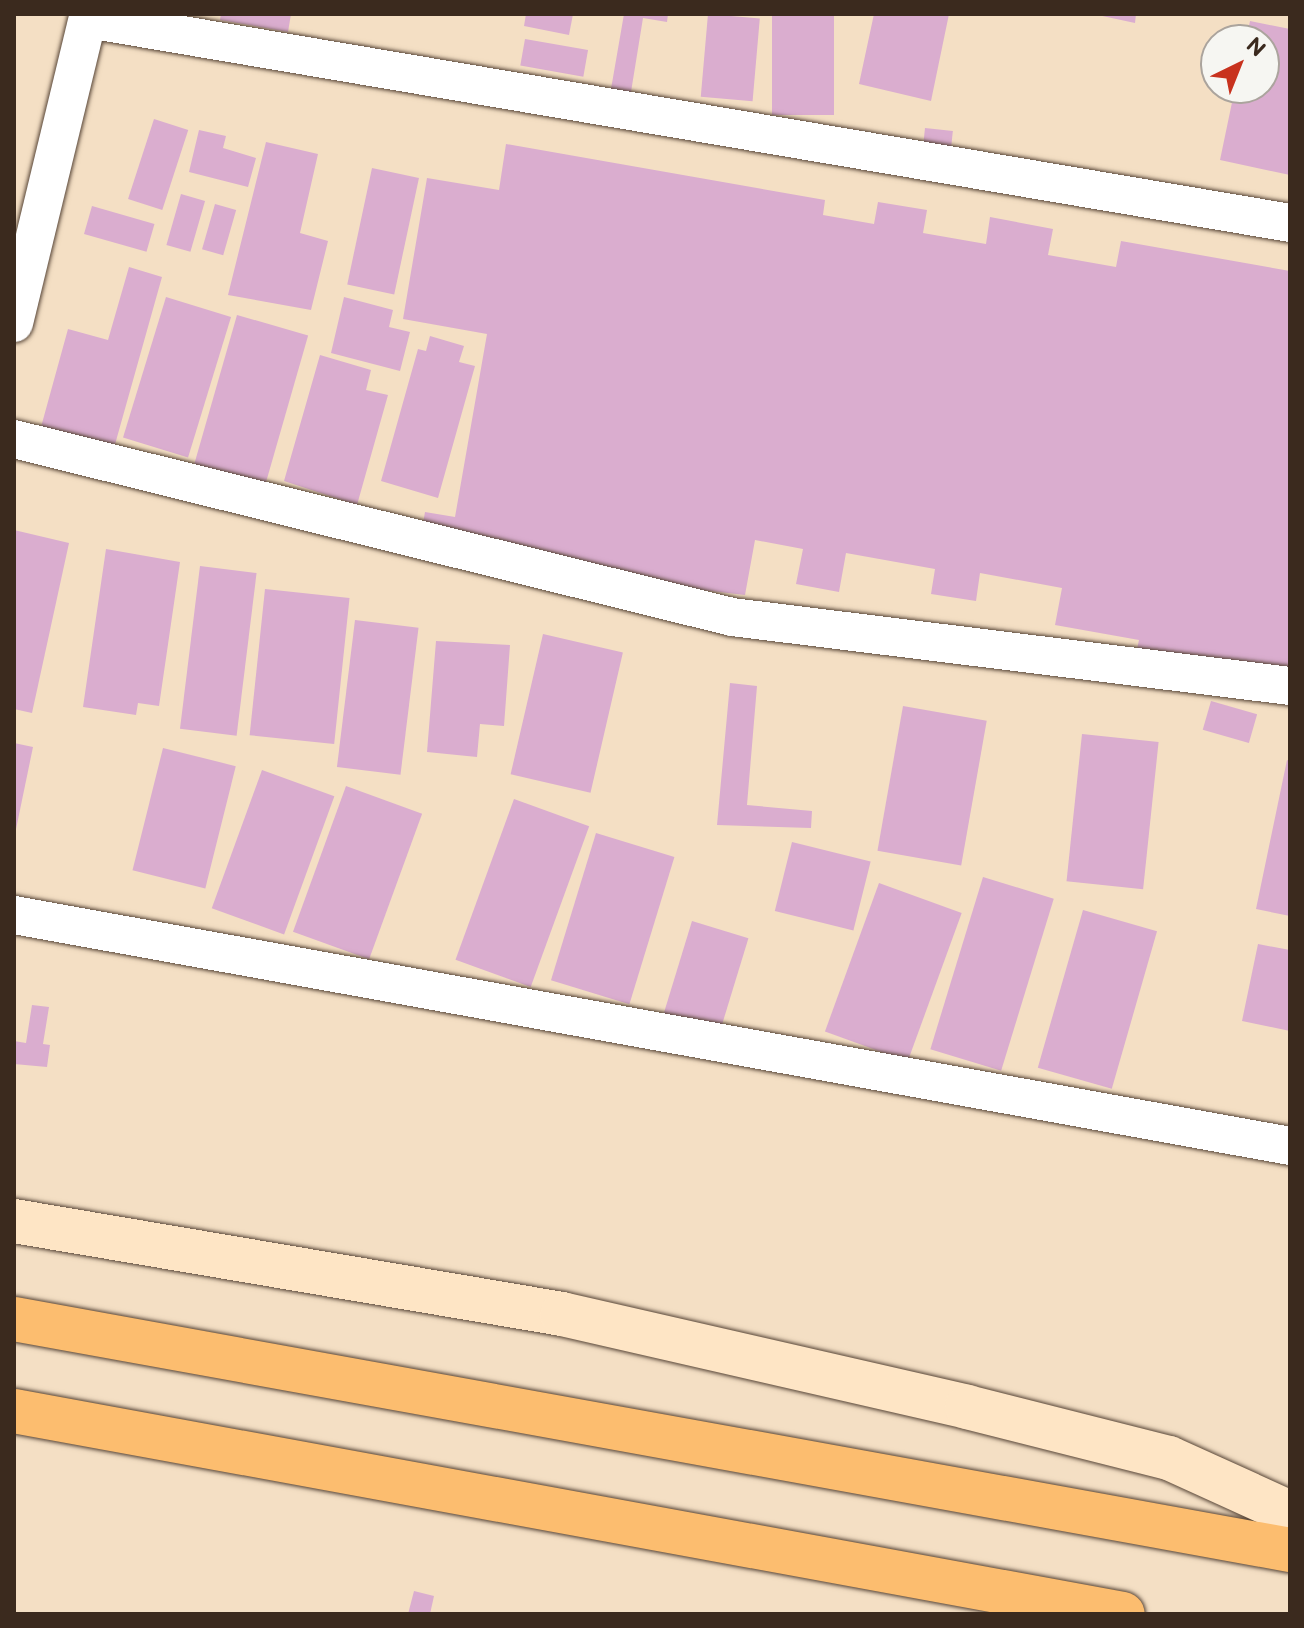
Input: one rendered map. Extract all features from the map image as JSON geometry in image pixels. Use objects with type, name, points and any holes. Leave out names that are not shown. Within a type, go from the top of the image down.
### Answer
[{"type":"highway","points":[[14,1319],[1290,1550]]},
{"type":"highway","points":[[14,1411],[1123,1614]]},
{"type":"main road","points":[[14,1221],[562,1314],[812,1371],[1169,1458],[1290,1513]]},
{"type":"street","points":[[14,323],[88,16],[1290,223]]},
{"type":"street","points":[[14,439],[732,617],[1290,686]]},
{"type":"street","points":[[14,915],[1290,1146]]},
{"type":"building","points":[[221,14],[291,14],[288,32],[220,20]]},
{"type":"building","points":[[526,14],[573,14],[569,35],[524,26]]},
{"type":"building","points":[[624,14],[668,14],[667,22],[643,18],[631,92],[611,89]]},
{"type":"building","points":[[708,14],[760,19],[753,101],[701,97]]},
{"type":"building","points":[[772,14],[834,14],[834,115],[772,115]]},
{"type":"building","points":[[874,14],[949,14],[931,101],[859,84]]},
{"type":"building","points":[[1093,14],[1136,14],[1135,23]]},
{"type":"building","points":[[1280,27],[1290,29],[1290,175],[1220,160],[1232,104],[1280,104]]},
{"type":"building","points":[[525,39],[588,50],[583,77],[520,66]]},
{"type":"building","points":[[154,119],[188,130],[162,210],[128,199]]},
{"type":"building","points":[[925,128],[953,131],[951,151],[923,148]]},
{"type":"building","points":[[199,130],[226,136],[223,148],[256,158],[248,187],[189,172]]},
{"type":"building","points":[[266,142],[318,154],[300,233],[328,241],[311,310],[228,295]]},
{"type":"building","points":[[506,144],[825,200],[823,215],[874,224],[878,202],[927,210],[923,233],[986,244],[990,217],[1053,229],[1048,255],[1116,267],[1121,241],[1290,271],[1290,676],[1137,649],[1139,640],[1055,625],[1062,588],[980,573],[976,601],[931,594],[935,569],[846,553],[839,592],[796,584],[803,549],[755,540],[745,595],[417,557],[425,512],[455,517],[487,334],[403,319],[427,178],[499,190]]},
{"type":"building","points":[[372,168],[419,178],[394,294],[347,284]]},
{"type":"building","points":[[181,194],[205,201],[190,252],[166,245]]},
{"type":"building","points":[[215,204],[236,210],[223,255],[202,249]]},
{"type":"building","points":[[92,206],[154,224],[146,252],[84,234]]},
{"type":"building","points":[[129,267],[162,277],[114,448],[41,427],[68,329],[108,340]]},
{"type":"building","points":[[166,297],[231,317],[188,457],[123,438]]},
{"type":"building","points":[[344,297],[393,310],[389,327],[410,332],[400,371],[331,353]]},
{"type":"building","points":[[237,315],[308,335],[265,485],[194,465]]},
{"type":"building","points":[[430,336],[464,346],[459,362],[475,366],[438,498],[381,481],[418,349],[426,351]]},
{"type":"building","points":[[320,355],[371,370],[366,390],[388,395],[357,505],[284,481]]},
{"type":"building","points":[[14,530],[69,543],[32,713],[14,709]]},
{"type":"building","points":[[106,549],[180,562],[159,706],[138,703],[136,715],[83,707]]},
{"type":"building","points":[[200,566],[257,573],[237,736],[180,729]]},
{"type":"building","points":[[265,589],[350,598],[334,744],[250,735]]},
{"type":"building","points":[[355,620],[419,628],[400,775],[337,767]]},
{"type":"building","points":[[543,634],[623,652],[591,793],[511,774]]},
{"type":"building","points":[[436,641],[510,645],[504,726],[480,724],[477,757],[427,752]]},
{"type":"building","points":[[730,683],[757,686],[747,805],[812,811],[811,828],[717,825]]},
{"type":"building","points":[[1211,701],[1257,714],[1249,743],[1203,730]]},
{"type":"building","points":[[903,706],[987,721],[961,866],[877,851]]},
{"type":"building","points":[[1082,734],[1159,742],[1143,889],[1067,881]]},
{"type":"building","points":[[14,743],[33,747],[15,834],[14,834]]},
{"type":"building","points":[[163,748],[236,766],[205,888],[133,870]]},
{"type":"building","points":[[1287,760],[1290,761],[1290,916],[1256,909]]},
{"type":"building","points":[[262,770],[334,796],[284,934],[212,908]]},
{"type":"building","points":[[346,786],[422,814],[369,959],[293,932]]},
{"type":"building","points":[[514,799],[589,826],[531,987],[456,960]]},
{"type":"building","points":[[596,833],[674,857],[629,1004],[551,980]]},
{"type":"building","points":[[792,842],[871,862],[853,930],[775,911]]},
{"type":"building","points":[[983,877],[1054,899],[1001,1071],[930,1049]]},
{"type":"building","points":[[879,883],[962,913],[908,1062],[825,1031]]},
{"type":"building","points":[[1083,910],[1157,931],[1112,1089],[1038,1068]]},
{"type":"building","points":[[692,921],[748,938],[717,1041],[661,1023]]},
{"type":"building","points":[[1258,944],[1290,950],[1290,1031],[1242,1021]]},
{"type":"building","points":[[32,1005],[49,1007],[43,1044],[50,1045],[47,1067],[14,1064],[14,1041],[26,1043]]},
{"type":"building","points":[[414,1591],[434,1596],[430,1614],[408,1614]]}]
